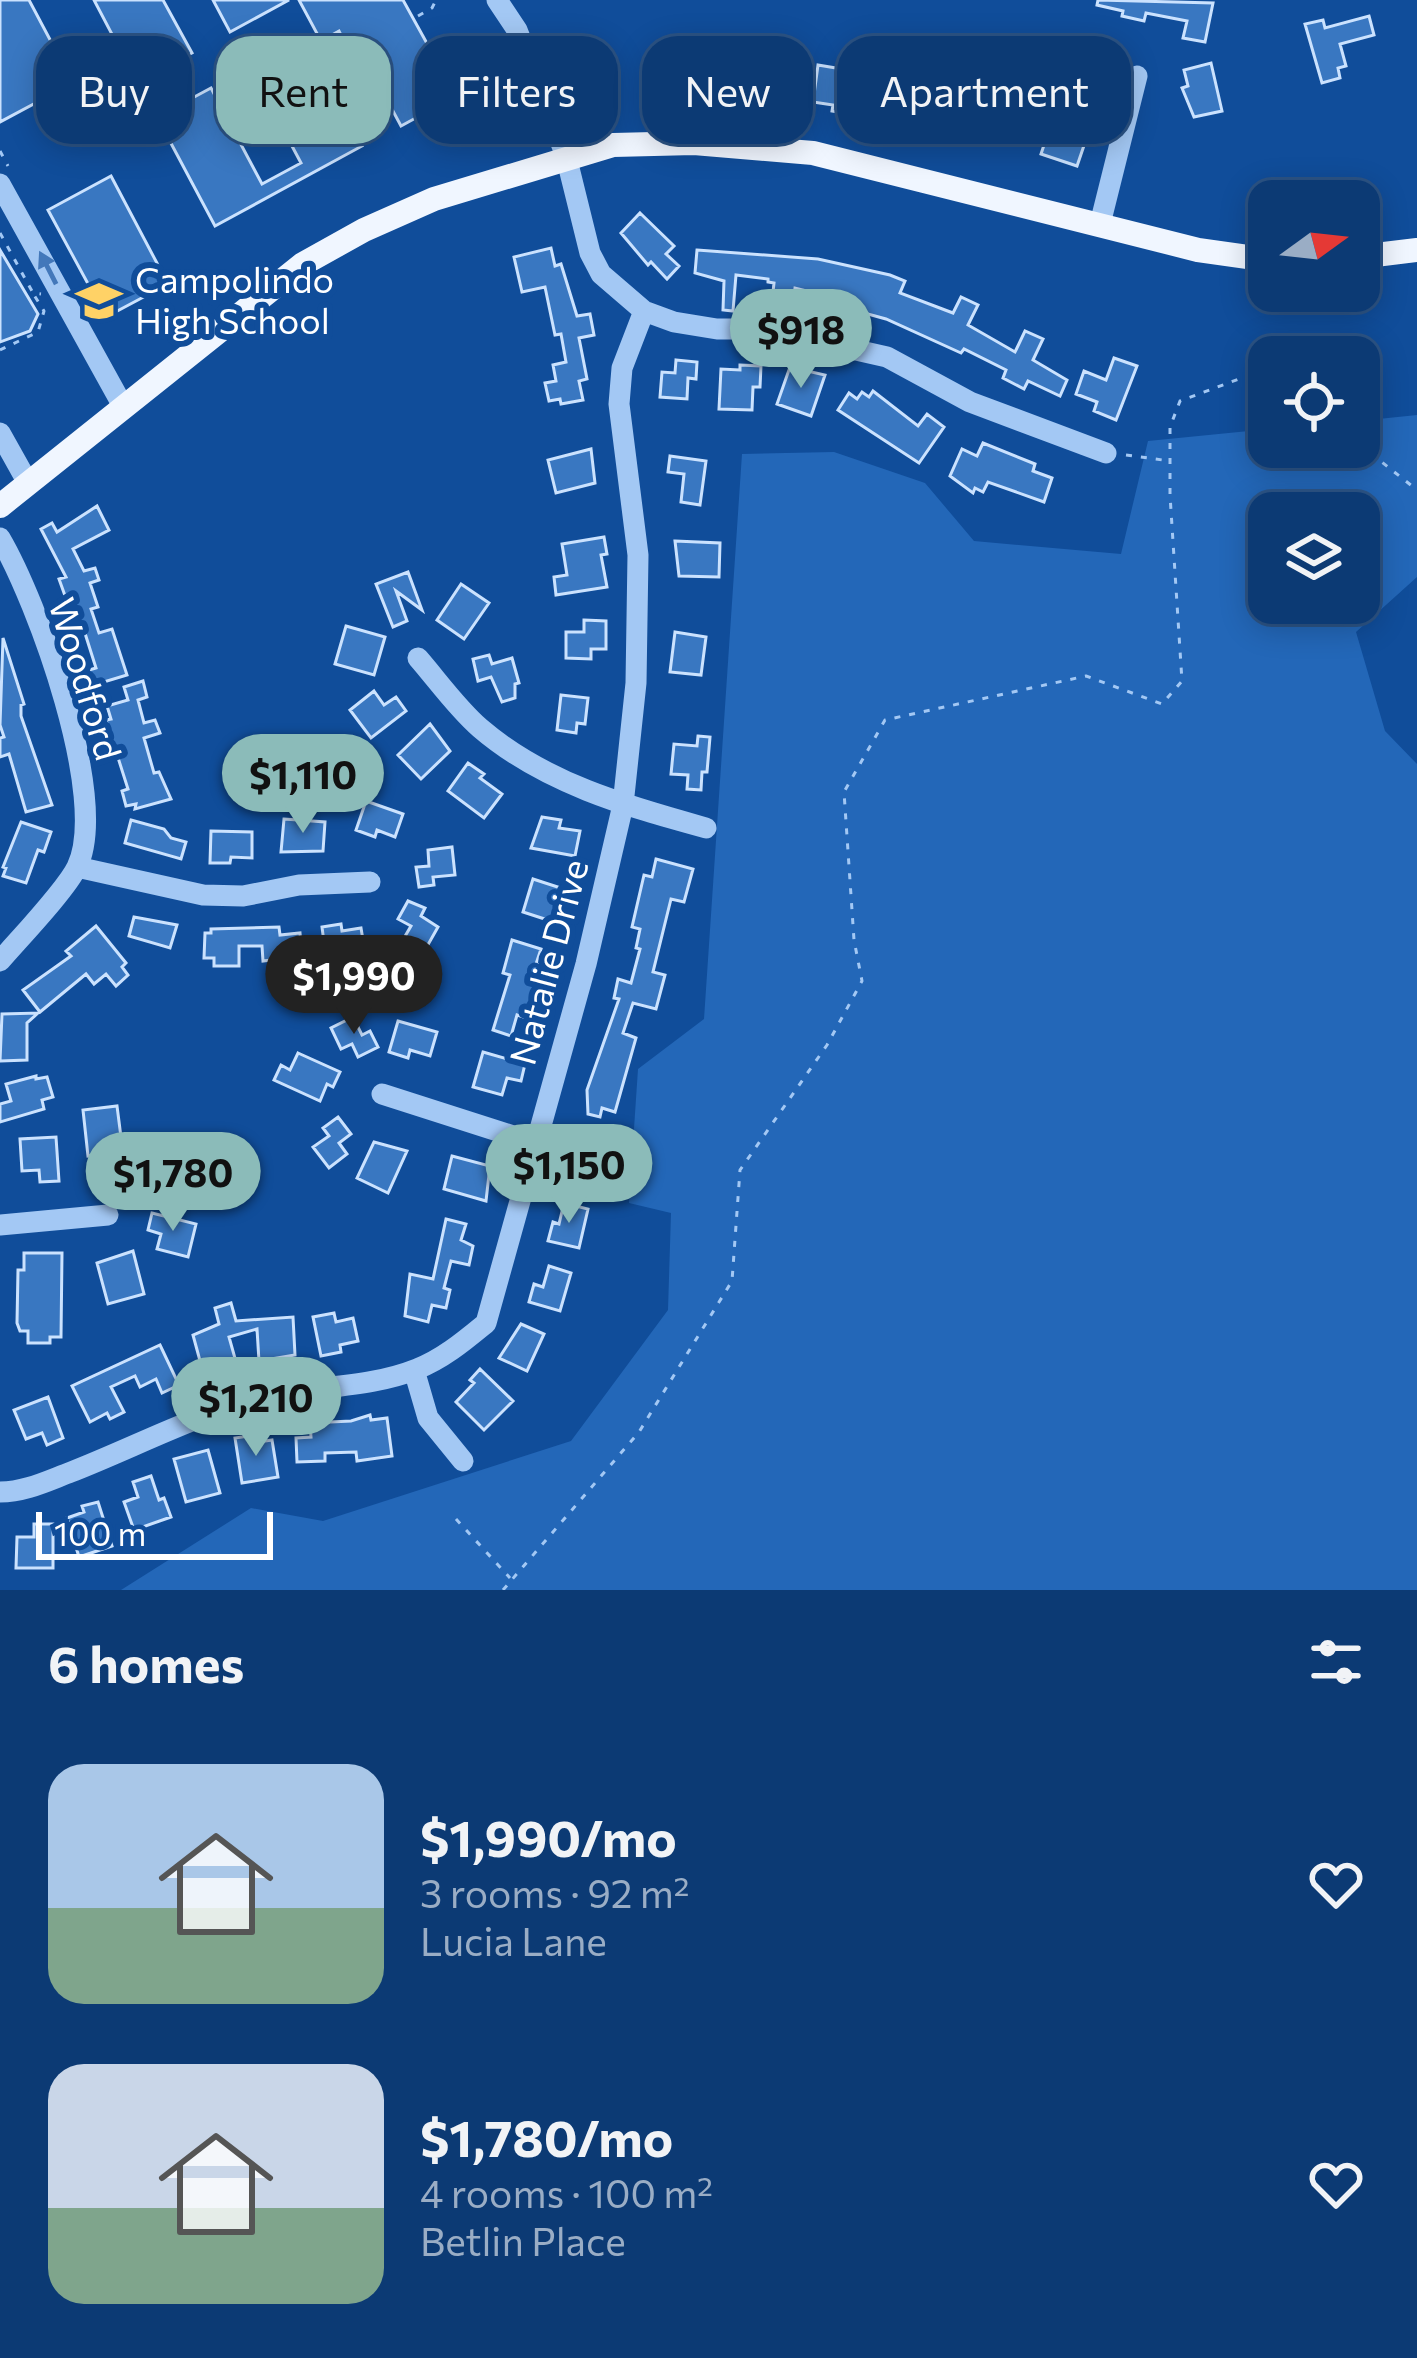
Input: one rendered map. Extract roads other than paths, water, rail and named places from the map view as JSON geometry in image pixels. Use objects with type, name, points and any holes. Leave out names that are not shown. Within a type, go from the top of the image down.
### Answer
[{"type":"main road","points":[[0,506],[303,264],[434,199],[613,145],[772,147],[880,167],[1198,250],[1248,257]]},
{"type":"main road","points":[[1380,254],[1417,250]]},
{"type":"street","points":[[496,0],[517,30],[566,156],[590,253],[602,274],[644,311],[674,322],[717,329],[763,329],[886,357],[970,402],[1106,453]]},
{"type":"street","points":[[1100,224],[1137,76]]},
{"type":"street","points":[[0,184],[124,408]]},
{"type":"street","name":"Natalie Drive","points":[[0,1492],[18,1492],[189,1419],[267,1396],[342,1388],[414,1370],[451,1352],[486,1323],[586,964],[623,805],[636,683],[638,555],[619,404],[622,368],[644,311]]},
{"type":"street","points":[[0,433],[28,483]]},
{"type":"street","name":"Woodford","points":[[0,538],[43,641],[74,736],[87,811],[77,867]]},
{"type":"street","points":[[418,658],[466,715],[539,770],[623,805],[706,828]]},
{"type":"street","points":[[0,961],[77,867],[203,896],[370,882]]},
{"type":"street","points":[[382,1094],[535,1143]]},
{"type":"street","points":[[0,1225],[108,1215]]},
{"type":"street","points":[[414,1370],[428,1418],[463,1460]]},
{"type":"place","name":"Campolindo High School","points":[[99,301]]}]
